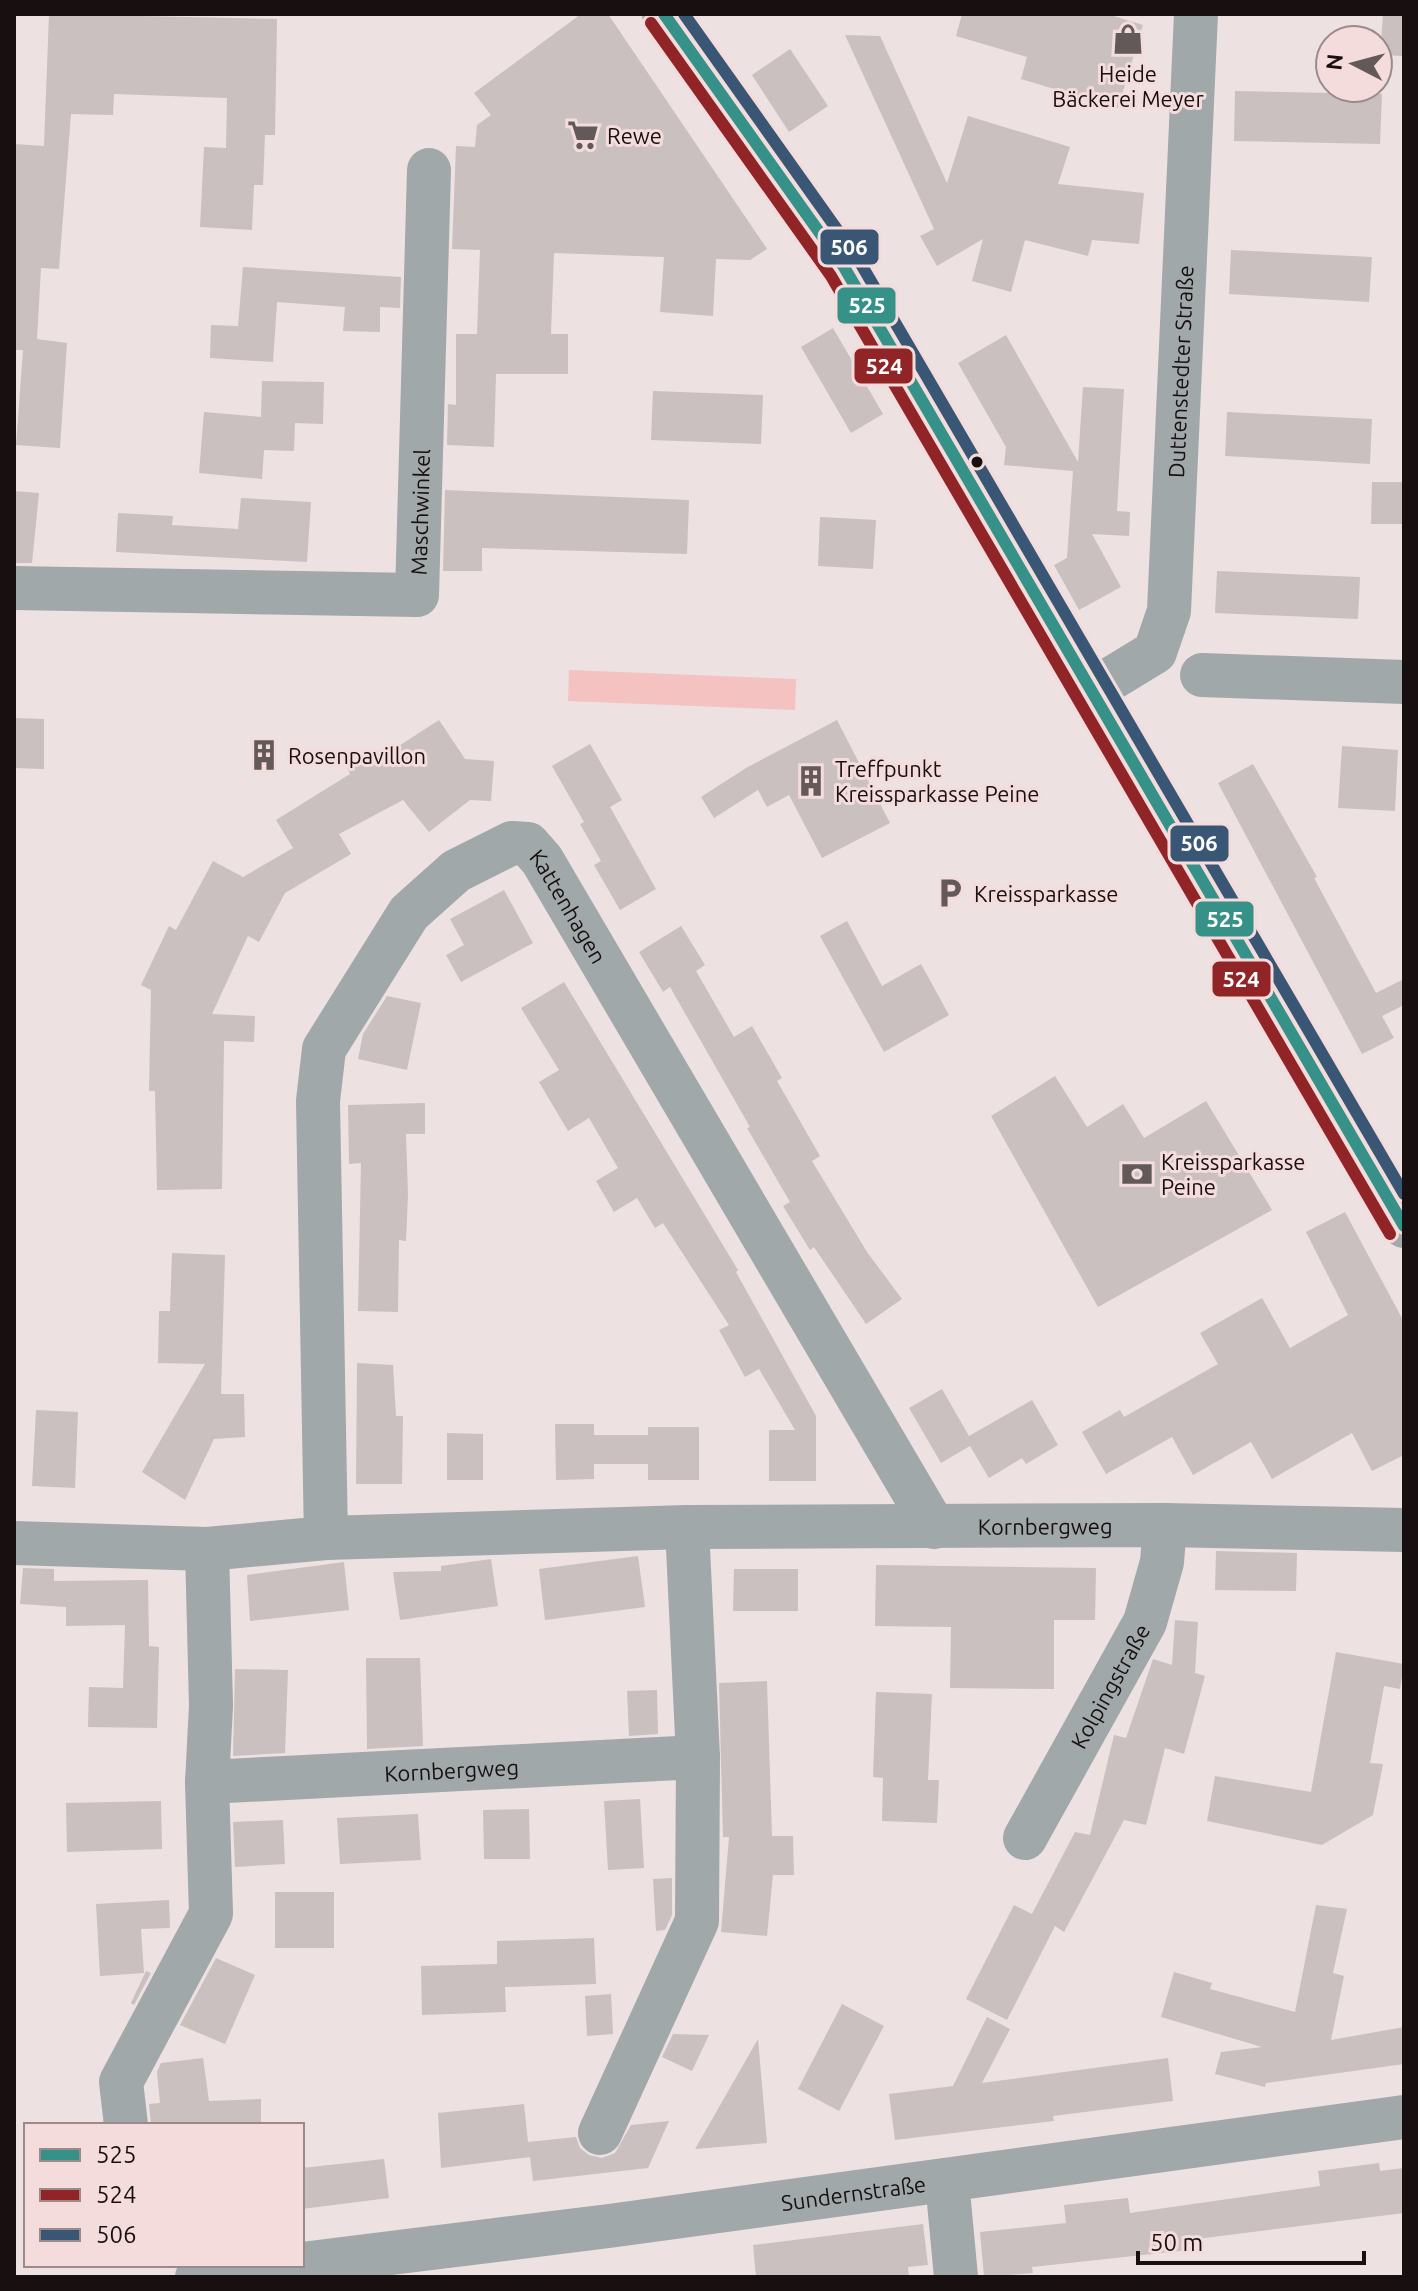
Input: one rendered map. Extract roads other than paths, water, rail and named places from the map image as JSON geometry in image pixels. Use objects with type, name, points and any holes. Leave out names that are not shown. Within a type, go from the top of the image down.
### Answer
[{"type":"main road","points":[[664,14],[844,267],[1401,1214]]},
{"type":"street","name":"Duttenstedter Straße","points":[[1091,691],[1155,652],[1169,611],[1196,14]]},
{"type":"street","name":"Maschwinkel","points":[[14,588],[417,595],[429,170]]},
{"type":"street","points":[[1202,675],[1404,682]]},
{"type":"street","name":"Kattenhagen","points":[[326,1538],[318,1101],[324,1049],[409,913],[456,871],[512,843],[528,844],[542,860],[934,1527]]},
{"type":"street","name":"Kornbergweg","points":[[14,1543],[207,1549],[326,1538],[687,1527],[1165,1525],[1404,1530]]},
{"type":"street","name":"Kolpingstraße","points":[[1025,1838],[1145,1622],[1162,1562],[1165,1525]]},
{"type":"street","points":[[600,2133],[697,1921],[698,1757],[687,1527]]},
{"type":"street","points":[[126,2123],[121,2082],[211,1914],[207,1782],[211,1706],[207,1549]]},
{"type":"street","name":"Kornbergweg","points":[[207,1782],[698,1757]]},
{"type":"street","name":"Sundernstraße","points":[[304,2267],[1404,2117]]},
{"type":"street","points":[[947,2181],[956,2277]]},
{"type":"street","name":"Sundernstraße","points":[[197,2277],[301,2267]]},
{"type":"place","name":"Heide Bäckerei Meyer","points":[[1128,39]]},
{"type":"place","name":"Rewe","points":[[583,135]]},
{"type":"place","name":"Rosenpavillon","points":[[264,755]]},
{"type":"place","name":"Treffpunkt Kreissparkasse Peine","points":[[811,781]]},
{"type":"place","name":"Kreissparkasse","points":[[950,893]]},
{"type":"place","name":"Kreissparkasse Peine","points":[[1137,1174]]}]
